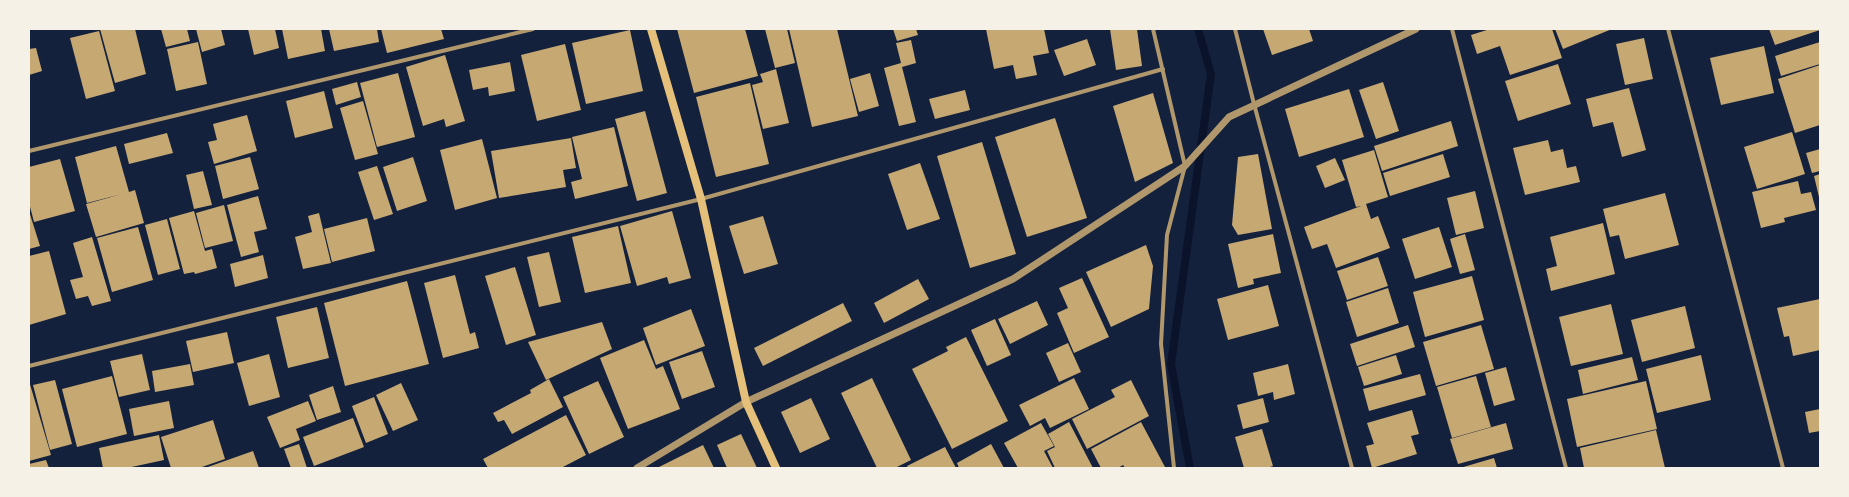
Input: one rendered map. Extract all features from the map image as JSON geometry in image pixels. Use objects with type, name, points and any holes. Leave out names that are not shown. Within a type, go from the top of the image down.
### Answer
[{"type":"main road","points":[[651,29],[701,199],[746,402],[776,468]]},
{"type":"street","points":[[29,151],[533,29]]},
{"type":"street","points":[[1154,29],[1185,166],[1168,235],[1161,344],[1174,468]]},
{"type":"street","points":[[1235,29],[1352,468]]},
{"type":"street","points":[[637,468],[746,402],[1013,279],[1185,166],[1229,117],[1416,29]]},
{"type":"street","points":[[1452,29],[1566,468]]},
{"type":"street","points":[[1668,29],[1783,468]]},
{"type":"street","points":[[29,366],[701,199],[1162,68]]},
{"type":"building","points":[[100,29],[135,29],[146,74],[115,83]]},
{"type":"building","points":[[161,29],[187,29],[190,41],[166,47]]},
{"type":"building","points":[[196,29],[221,29],[225,45],[202,52]]},
{"type":"building","points":[[248,29],[275,29],[279,48],[254,55]]},
{"type":"building","points":[[282,29],[321,29],[325,51],[288,59]]},
{"type":"building","points":[[329,29],[377,29],[379,42],[334,51]]},
{"type":"building","points":[[381,29],[441,29],[444,39],[387,53]]},
{"type":"building","points":[[677,29],[745,29],[758,76],[694,93]]},
{"type":"building","points":[[765,29],[787,29],[795,63],[775,68]]},
{"type":"building","points":[[789,29],[837,29],[858,116],[812,127]]},
{"type":"building","points":[[893,29],[916,29],[918,35],[897,41]]},
{"type":"building","points":[[986,29],[1044,29],[1049,53],[1033,56],[1037,75],[1016,79],[1013,65],[994,69]]},
{"type":"building","points":[[1110,29],[1137,29],[1142,66],[1116,70]]},
{"type":"building","points":[[1263,29],[1309,29],[1313,41],[1272,55]]},
{"type":"building","points":[[1490,29],[1552,29],[1562,58],[1510,75],[1500,46],[1477,54],[1471,35]]},
{"type":"building","points":[[1555,29],[1612,29],[1563,49]]},
{"type":"building","points":[[1769,29],[1820,29],[1820,30],[1775,45]]},
{"type":"building","points":[[630,30],[643,91],[586,104],[572,43]]},
{"type":"building","points":[[99,31],[115,91],[86,99],[70,38]]},
{"type":"building","points":[[1644,38],[1653,79],[1625,85],[1616,44]]},
{"type":"building","points":[[1087,39],[1096,65],[1064,76],[1054,50]]},
{"type":"building","points":[[911,40],[916,63],[902,67],[916,122],[899,126],[884,68],[901,63],[896,43]]},
{"type":"building","points":[[198,42],[207,84],[176,91],[167,49]]},
{"type":"building","points":[[1820,42],[1820,64],[1781,76],[1775,56]]},
{"type":"building","points":[[565,44],[581,110],[537,121],[521,55]]},
{"type":"building","points":[[1764,46],[1774,93],[1721,105],[1710,58]]},
{"type":"building","points":[[36,48],[42,71],[29,75],[29,49]]},
{"type":"building","points":[[445,55],[465,121],[446,127],[444,119],[423,126],[406,67]]},
{"type":"building","points":[[510,62],[515,91],[489,96],[488,87],[473,90],[469,70]]},
{"type":"building","points":[[1558,64],[1571,104],[1518,121],[1505,81]]},
{"type":"building","points":[[1820,65],[1820,125],[1795,133],[1778,79]]},
{"type":"building","points":[[776,69],[789,123],[763,129],[752,85],[763,82],[760,74]]},
{"type":"building","points":[[398,73],[415,137],[377,147],[360,83]]},
{"type":"building","points":[[870,73],[879,106],[859,112],[850,79]]},
{"type":"building","points":[[357,82],[361,97],[336,105],[332,89]]},
{"type":"building","points":[[1383,82],[1399,131],[1376,139],[1359,90]]},
{"type":"building","points":[[750,83],[769,164],[716,177],[696,97]]},
{"type":"building","points":[[1629,88],[1646,150],[1622,157],[1613,122],[1593,127],[1586,99]]},
{"type":"building","points":[[1349,89],[1364,137],[1299,157],[1285,109]]},
{"type":"building","points":[[965,90],[970,110],[935,119],[929,99]]},
{"type":"building","points":[[324,91],[333,128],[295,138],[286,101]]},
{"type":"building","points":[[1153,93],[1173,163],[1135,182],[1113,106]]},
{"type":"building","points":[[363,101],[378,154],[355,160],[340,108]]},
{"type":"building","points":[[645,111],[667,193],[637,201],[615,119]]},
{"type":"building","points":[[247,115],[257,151],[214,164],[208,142],[217,140],[213,124]]},
{"type":"building","points":[[1055,118],[1087,218],[1027,237],[995,137]]},
{"type":"building","points":[[1451,121],[1458,146],[1382,171],[1374,146]]},
{"type":"building","points":[[614,127],[628,186],[575,199],[571,182],[582,179],[572,137]]},
{"type":"building","points":[[1792,132],[1805,174],[1757,189],[1744,147]]},
{"type":"building","points":[[167,133],[173,153],[129,164],[124,144]]},
{"type":"building","points":[[571,138],[576,168],[563,170],[566,187],[499,198],[491,151]]},
{"type":"building","points":[[482,139],[497,198],[455,210],[440,150]]},
{"type":"building","points":[[1548,140],[1551,152],[1563,149],[1567,168],[1576,166],[1580,182],[1525,195],[1513,148]]},
{"type":"building","points":[[982,142],[1016,254],[970,268],[937,156]]},
{"type":"building","points":[[116,146],[129,192],[135,190],[144,223],[96,237],[86,204],[122,194],[87,203],[75,157]]},
{"type":"building","points":[[1820,149],[1820,171],[1812,173],[1806,153]]},
{"type":"building","points":[[1374,150],[1388,197],[1366,204],[1371,219],[1378,216],[1390,248],[1336,268],[1327,244],[1312,249],[1304,227],[1361,206],[1356,207],[1342,160]]},
{"type":"building","points":[[1258,154],[1272,229],[1238,235],[1232,225],[1238,157]]},
{"type":"building","points":[[1443,154],[1450,177],[1390,196],[1383,173]]},
{"type":"building","points":[[250,157],[259,189],[223,199],[215,166]]},
{"type":"building","points":[[413,157],[427,201],[397,211],[383,167]]},
{"type":"building","points":[[1335,158],[1345,180],[1325,188],[1316,166]]},
{"type":"building","points":[[60,159],[75,211],[34,222],[29,203],[29,167]]},
{"type":"building","points":[[920,163],[940,219],[907,230],[888,174]]},
{"type":"building","points":[[377,166],[393,214],[374,220],[358,172]]},
{"type":"building","points":[[203,171],[212,205],[194,209],[186,175]]},
{"type":"building","points":[[1820,174],[1820,197],[1819,197],[1814,176]]},
{"type":"building","points":[[1798,181],[1801,194],[1811,192],[1816,210],[1784,218],[1785,222],[1761,228],[1752,192]]},
{"type":"building","points":[[1475,191],[1484,228],[1456,235],[1447,198]]},
{"type":"building","points":[[1665,193],[1679,245],[1625,259],[1619,235],[1610,237],[1603,209]]},
{"type":"building","points":[[258,196],[267,229],[254,232],[259,252],[241,257],[227,205]]},
{"type":"building","points":[[224,205],[233,241],[205,248],[196,213]]},
{"type":"building","points":[[29,211],[40,246],[29,249]]},
{"type":"building","points":[[194,211],[205,251],[212,249],[217,268],[195,274],[194,272],[184,274],[169,218]]},
{"type":"building","points":[[672,211],[691,278],[669,284],[667,277],[637,286],[620,226]]},
{"type":"building","points":[[319,213],[331,263],[303,269],[295,237],[312,232],[308,216]]},
{"type":"building","points":[[763,216],[778,264],[744,274],[729,226]]},
{"type":"building","points":[[367,218],[375,251],[332,262],[324,229]]},
{"type":"building","points":[[167,219],[180,269],[158,275],[145,225]]},
{"type":"building","points":[[1603,223],[1615,274],[1551,291],[1546,269],[1557,266],[1550,237]]},
{"type":"building","points":[[618,226],[631,283],[585,293],[572,237]]},
{"type":"building","points":[[138,227],[153,280],[112,292],[97,238]]},
{"type":"building","points":[[1439,227],[1452,267],[1415,279],[1402,239]]},
{"type":"building","points":[[1273,234],[1281,273],[1253,279],[1254,284],[1238,288],[1228,244]]},
{"type":"building","points":[[1465,234],[1475,270],[1460,274],[1450,239]]},
{"type":"building","points":[[92,237],[111,301],[92,306],[88,296],[76,299],[70,280],[83,277],[73,243]]},
{"type":"building","points":[[1146,245],[1153,266],[1149,309],[1111,327],[1086,272]]},
{"type":"building","points":[[49,251],[66,314],[29,325],[29,256]]},
{"type":"building","points":[[549,252],[561,302],[539,307],[527,257]]},
{"type":"building","points":[[263,255],[268,278],[235,287],[230,264]]},
{"type":"building","points":[[1378,257],[1388,286],[1347,300],[1337,271]]},
{"type":"building","points":[[515,267],[536,335],[506,345],[485,276]]},
{"type":"building","points":[[455,275],[470,334],[475,332],[479,348],[443,358],[424,283]]},
{"type":"building","points":[[1472,276],[1484,320],[1425,337],[1413,292]]},
{"type":"building","points":[[1082,278],[1109,337],[1074,353],[1057,313],[1068,308],[1059,288]]},
{"type":"building","points":[[918,279],[929,299],[884,323],[874,303]]},
{"type":"building","points":[[407,281],[429,364],[345,386],[324,303]]},
{"type":"building","points":[[1268,285],[1279,326],[1228,340],[1217,299]]},
{"type":"building","points":[[1388,288],[1399,323],[1357,337],[1346,302]]},
{"type":"building","points":[[1820,299],[1820,350],[1793,356],[1789,336],[1784,337],[1777,308]]},
{"type":"building","points":[[1037,301],[1048,325],[1010,344],[998,319]]},
{"type":"building","points":[[843,303],[852,321],[763,366],[754,348]]},
{"type":"building","points":[[1611,304],[1623,354],[1571,366],[1559,317]]},
{"type":"building","points":[[1685,306],[1695,348],[1642,362],[1631,320]]},
{"type":"building","points":[[317,307],[329,358],[288,368],[276,317]]},
{"type":"building","points":[[691,309],[705,346],[656,365],[643,328]]},
{"type":"building","points":[[995,319],[1011,355],[987,366],[971,330]]},
{"type":"building","points":[[602,322],[612,349],[546,380],[528,342]]},
{"type":"building","points":[[1408,325],[1415,347],[1357,366],[1350,344]]},
{"type":"building","points":[[1481,325],[1494,369],[1436,386],[1423,342]]},
{"type":"building","points":[[227,332],[234,363],[193,372],[186,341]]},
{"type":"building","points":[[966,337],[1008,421],[952,449],[912,369],[948,351],[946,347]]},
{"type":"building","points":[[644,340],[656,369],[663,366],[680,409],[628,429],[600,358]]},
{"type":"building","points":[[1068,343],[1081,372],[1059,382],[1046,353]]},
{"type":"building","points":[[702,351],[715,387],[682,399],[669,362]]},
{"type":"building","points":[[142,354],[150,390],[119,397],[110,361]]},
{"type":"building","points":[[269,354],[280,397],[249,406],[237,363]]},
{"type":"building","points":[[1396,355],[1402,374],[1364,386],[1358,367]]},
{"type":"building","points":[[1701,355],[1711,400],[1657,413],[1646,369]]},
{"type":"building","points":[[1632,357],[1638,380],[1583,394],[1578,370]]},
{"type":"building","points":[[190,364],[194,385],[155,392],[152,371]]},
{"type":"building","points":[[1288,364],[1295,394],[1274,400],[1273,392],[1258,396],[1253,373]]},
{"type":"building","points":[[1506,367],[1515,400],[1494,406],[1485,373]]},
{"type":"building","points":[[1420,374],[1426,395],[1369,411],[1363,389]]},
{"type":"building","points":[[112,376],[127,434],[77,447],[62,389]]},
{"type":"building","points":[[1476,376],[1491,427],[1452,438],[1437,387]]},
{"type":"building","points":[[872,378],[911,460],[895,468],[877,468],[841,393]]},
{"type":"building","points":[[1074,378],[1089,409],[1050,428],[1045,418],[1030,426],[1019,405]]},
{"type":"building","points":[[549,379],[563,407],[512,434],[504,420],[498,422],[493,413],[531,393],[530,390]]},
{"type":"building","points":[[55,380],[72,444],[50,450],[33,385]]},
{"type":"building","points":[[1131,380],[1149,416],[1087,449],[1072,419],[1115,397],[1111,390]]},
{"type":"building","points":[[29,381],[51,455],[29,461]]},
{"type":"building","points":[[598,381],[624,437],[589,454],[563,397]]},
{"type":"building","points":[[1646,381],[1657,429],[1577,447],[1567,399]]},
{"type":"building","points":[[401,383],[418,420],[393,431],[376,395]]},
{"type":"building","points":[[333,386],[341,412],[317,420],[309,395]]},
{"type":"building","points":[[374,397],[388,434],[366,443],[352,406]]},
{"type":"building","points":[[811,398],[830,439],[800,453],[781,412]]},
{"type":"building","points":[[1263,398],[1269,422],[1243,429],[1237,405]]},
{"type":"building","points":[[169,401],[174,428],[134,436],[129,409]]},
{"type":"building","points":[[308,401],[316,421],[296,429],[300,440],[280,448],[267,417]]},
{"type":"building","points":[[1820,409],[1820,431],[1809,433],[1805,412]]},
{"type":"building","points":[[1412,410],[1419,434],[1411,436],[1417,454],[1372,468],[1366,446],[1374,444],[1367,423]]},
{"type":"building","points":[[566,415],[586,455],[561,468],[488,468],[483,459]]},
{"type":"building","points":[[353,418],[364,447],[314,466],[303,437]]},
{"type":"building","points":[[213,420],[225,459],[199,468],[171,468],[161,437]]},
{"type":"building","points":[[1069,422],[1093,468],[1055,468],[1047,451],[1055,447],[1048,434]]},
{"type":"building","points":[[1141,422],[1165,467],[1125,468],[1123,465],[1118,468],[1101,468],[1091,449]]},
{"type":"building","points":[[1041,423],[1054,446],[1044,451],[1053,468],[1018,468],[1004,443]]},
{"type":"building","points":[[1506,423],[1513,449],[1458,464],[1450,439]]},
{"type":"building","points":[[1262,429],[1273,466],[1267,468],[1244,468],[1235,437]]},
{"type":"building","points":[[1656,430],[1665,468],[1584,468],[1580,448]]},
{"type":"building","points":[[741,434],[757,468],[727,468],[717,445]]},
{"type":"building","points":[[159,435],[164,460],[127,468],[103,468],[99,448]]},
{"type":"building","points":[[299,444],[307,468],[291,468],[284,449]]},
{"type":"building","points":[[991,444],[1004,468],[959,468],[957,463]]},
{"type":"building","points":[[703,445],[714,468],[657,468]]},
{"type":"building","points":[[945,447],[956,468],[908,468],[907,466]]},
{"type":"building","points":[[253,451],[259,468],[205,468]]},
{"type":"building","points":[[1494,458],[1497,468],[1460,468]]},
{"type":"building","points":[[46,460],[49,468],[29,468],[29,464]]},
{"type":"waterway","points":[[1190,468],[1171,364],[1211,74],[1198,29]]}]
